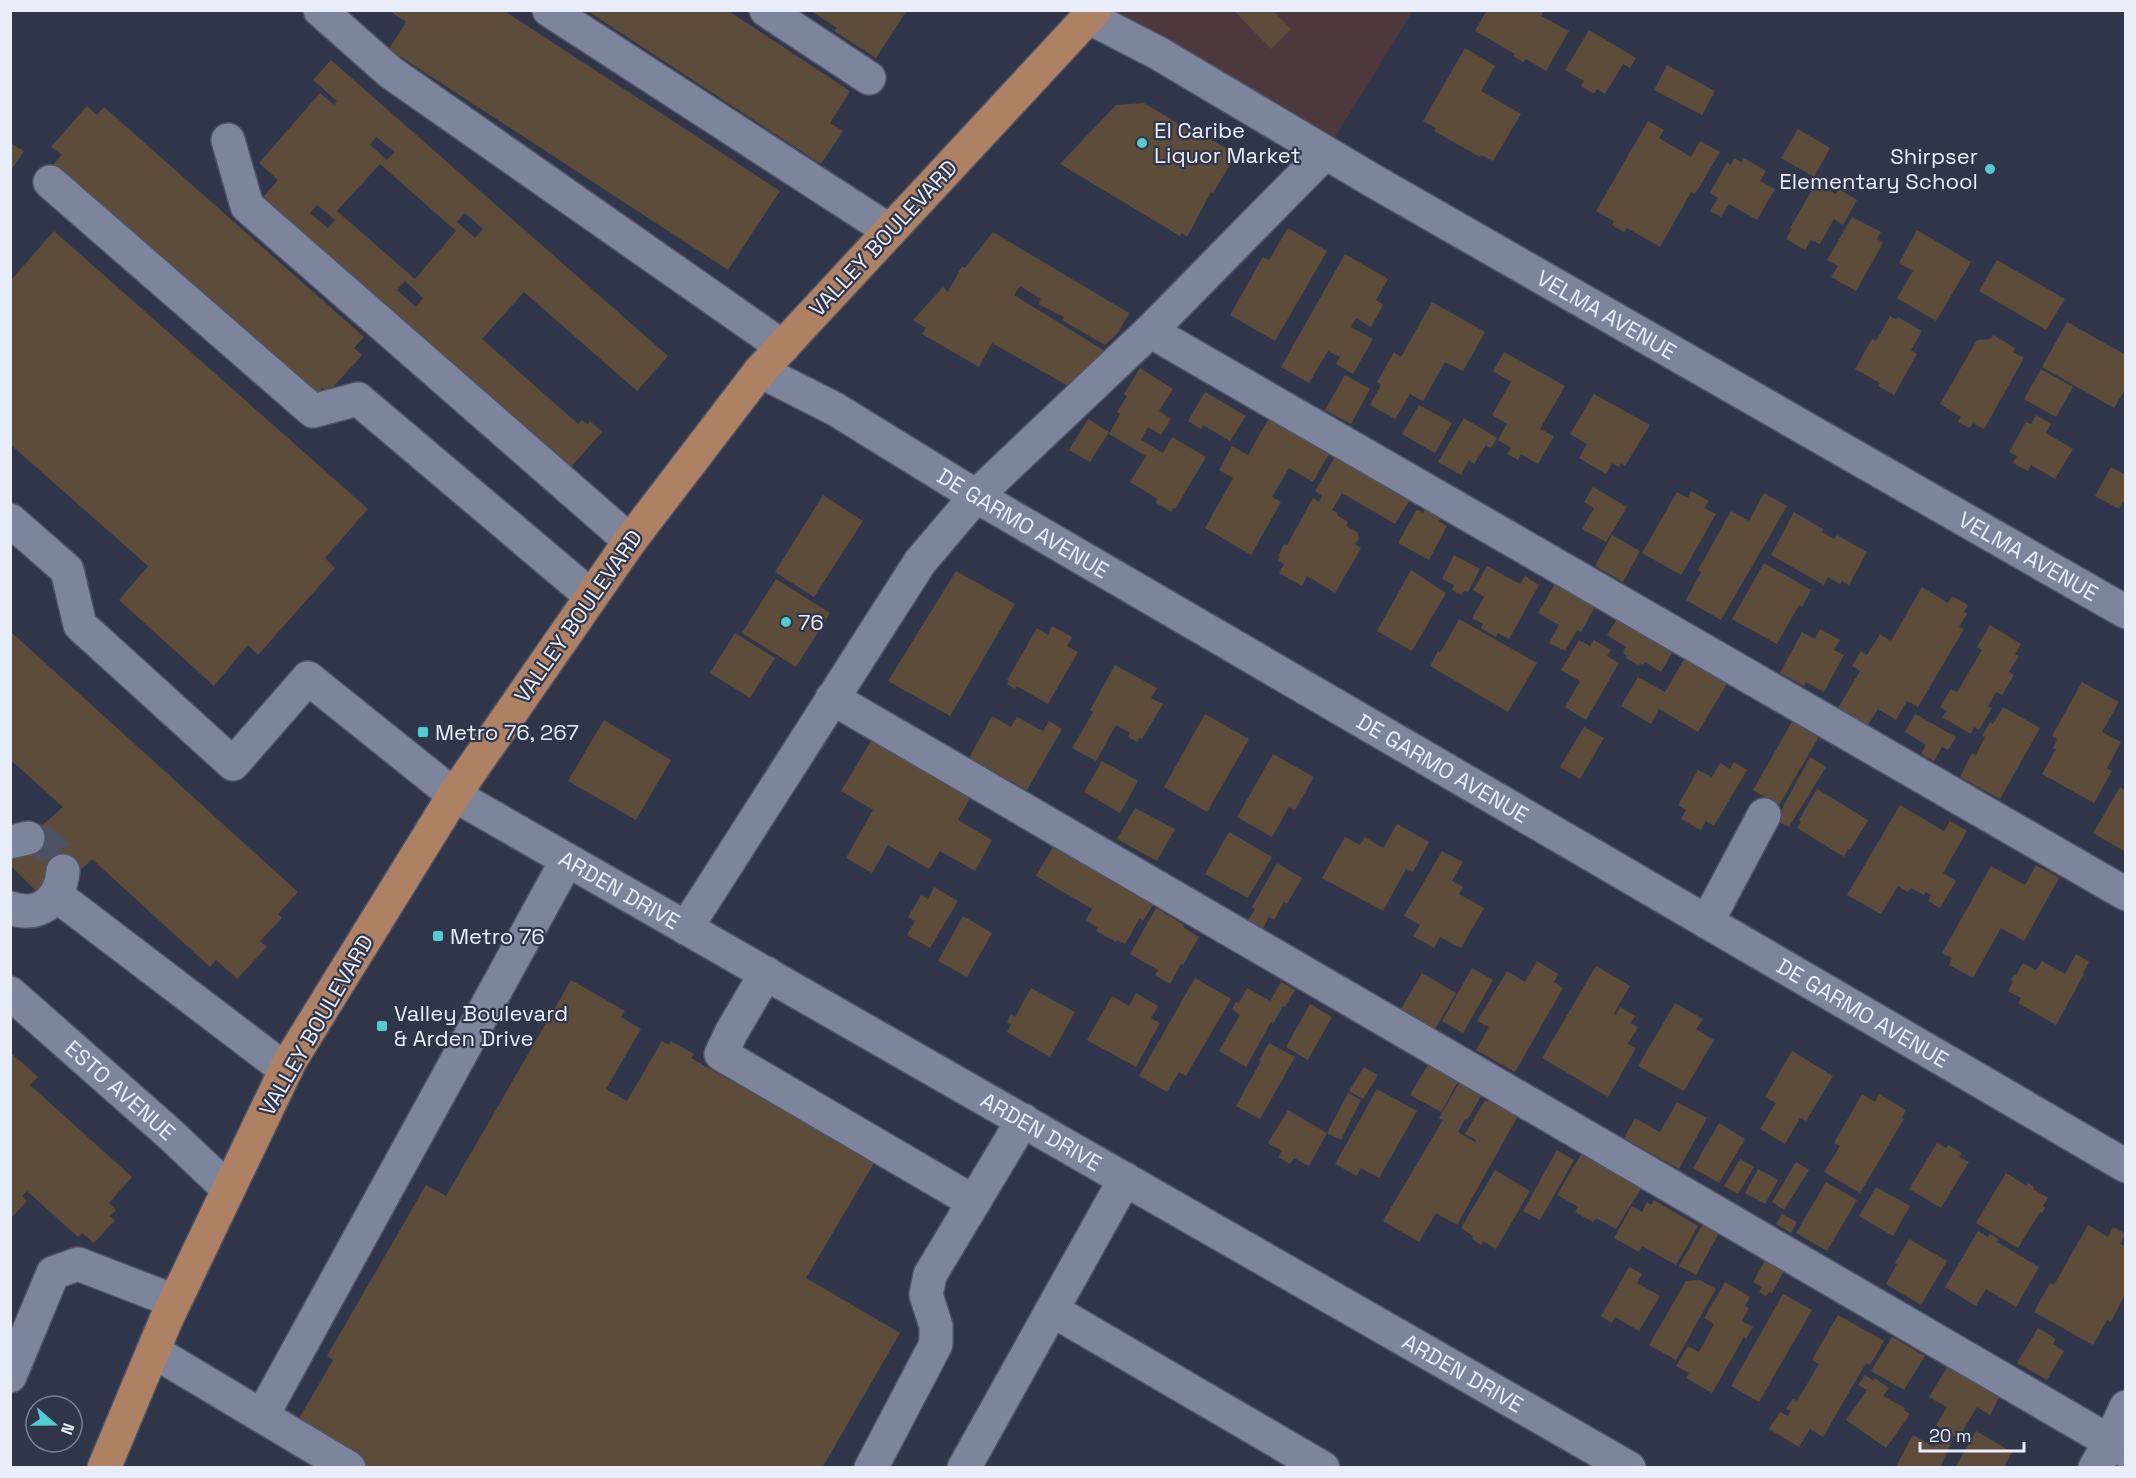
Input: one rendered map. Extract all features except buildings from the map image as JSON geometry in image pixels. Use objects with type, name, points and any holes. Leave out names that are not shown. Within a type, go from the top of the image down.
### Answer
[{"type":"main road","name":"VALLEY BOULEVARD","points":[[104,1467],[174,1301],[286,1070],[454,795],[630,541],[760,371],[1092,14]]},
{"type":"street","points":[[320,10],[390,72],[783,347]]},
{"type":"street","points":[[549,10],[890,231]]},
{"type":"street","points":[[766,10],[869,78]]},
{"type":"street","name":"VELMA AVENUE","points":[[1092,14],[1325,153],[2126,612]]},
{"type":"street","points":[[228,140],[247,206],[630,541]]},
{"type":"street","points":[[686,928],[920,562],[976,496],[1150,331],[1325,153]]},
{"type":"street","points":[[50,183],[313,411],[358,399],[591,596]]},
{"type":"street","points":[[1150,331],[2126,894]]},
{"type":"street","name":"DE GARMO AVENUE","points":[[760,371],[835,409],[976,496],[2126,1166]]},
{"type":"street","name":"ARDEN DRIVE","points":[[10,520],[67,570],[80,625],[233,764],[308,678],[454,795],[1629,1467]]},
{"type":"street","points":[[832,698],[2110,1453],[2126,1407]]},
{"type":"street","points":[[1707,922],[1764,815]]},
{"type":"street","points":[[262,1416],[567,860]]},
{"type":"street","points":[[10,908],[24,912],[47,905],[59,883],[286,1070]]},
{"type":"street","points":[[766,973],[721,1054],[974,1203]]},
{"type":"street","name":"ESTO AVENUE","points":[[10,993],[170,1134],[228,1189]]},
{"type":"street","points":[[871,1467],[936,1344],[936,1326],[926,1295],[930,1275],[1023,1120]]},
{"type":"street","points":[[964,1467],[1125,1179]]},
{"type":"street","points":[[10,1376],[53,1273],[78,1264],[174,1301]]},
{"type":"street","points":[[1052,1310],[1323,1467]]},
{"type":"street","points":[[153,1351],[349,1467]]},
{"type":"shaded area","points":[[1095,10],[1413,11],[1325,153]]},
{"type":"tunnel","points":[[28,838],[51,848],[63,871]]},
{"type":"place","name":"El Caribe Liquor Market","points":[[1142,143]]},
{"type":"place","name":"Shirpser Elementary School","points":[[1990,169]]},
{"type":"place","name":"76","points":[[786,622]]},
{"type":"place","name":"Metro 76, 267","points":[[423,732]]},
{"type":"place","name":"Metro 76","points":[[438,936]]},
{"type":"place","name":"Valley Boulevard & Arden Drive","points":[[382,1026]]}]
